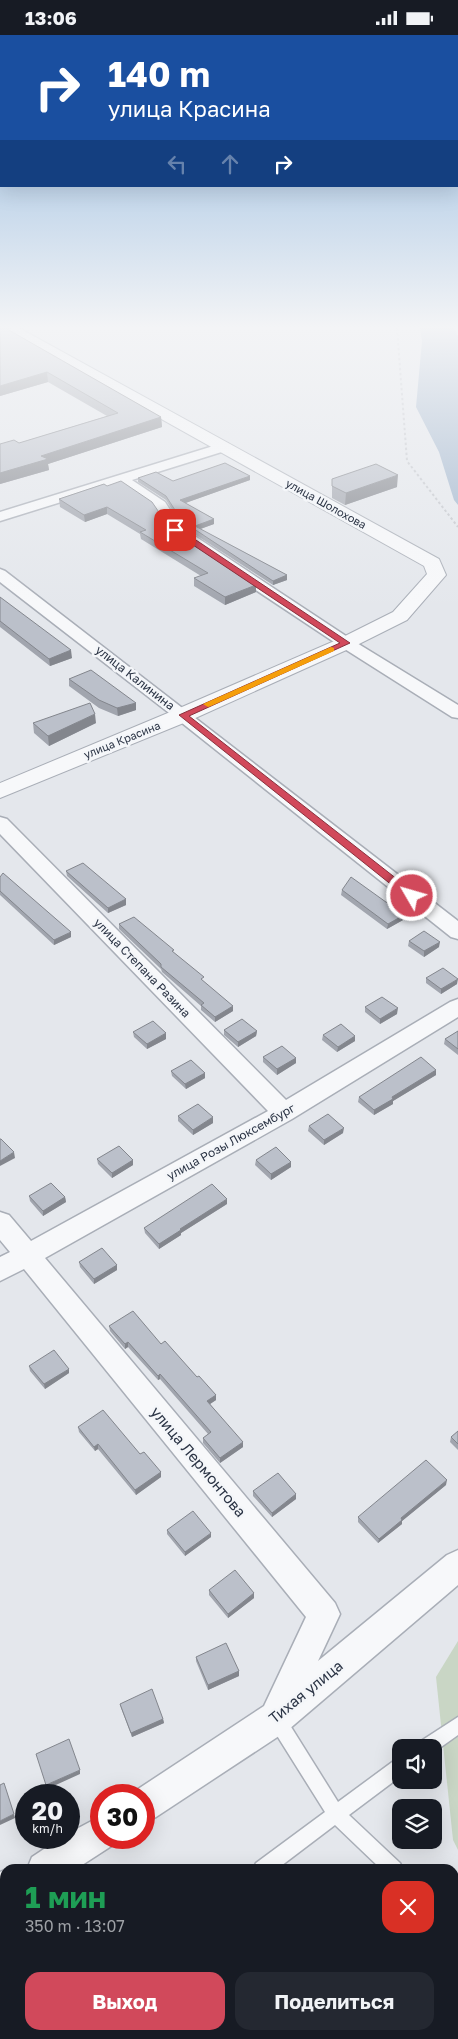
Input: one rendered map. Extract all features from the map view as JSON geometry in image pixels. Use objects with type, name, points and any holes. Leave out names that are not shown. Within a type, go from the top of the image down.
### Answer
[{"type":"street","name":"улица Шолохова","points":[[177,422],[432,563]]},
{"type":"street","points":[[0,517],[223,447]]},
{"type":"street","points":[[120,479],[160,505],[175,530],[346,643],[458,713]]},
{"type":"street","name":"улица Красина","points":[[0,791],[183,715],[346,643],[400,616],[437,575],[432,563]]},
{"type":"street","name":"улица Калинина","points":[[0,574],[183,715],[458,932]]},
{"type":"street","name":"улица Степана Разина","points":[[0,823],[284,1113]]},
{"type":"street","name":"улица Розы Люксембург","points":[[0,1271],[284,1113],[458,1007]]},
{"type":"street","name":"улица Лермонтова","points":[[0,1222],[324,1614],[276,1718]]},
{"type":"street","name":"Тихая улица","points":[[155,1798],[276,1718],[458,1565]]},
{"type":"street","points":[[52,1864],[90,1840]]},
{"type":"lane","points":[[276,1718],[336,1815],[389,1864]]},
{"type":"lane","points":[[438,1739],[458,1725]]},
{"type":"lane","points":[[269,1864],[392,1774]]},
{"type":"path","points":[[404,422],[407,461],[458,527]]},
{"type":"green space","points":[[458,1641],[458,1850],[453,1840],[436,1677]]},
{"type":"water","points":[[423,422],[458,422],[458,505],[454,500],[439,452]]},
{"type":"building","points":[[90,422],[147,422],[41,456],[48,459],[0,473],[0,444],[14,440],[19,443]]},
{"type":"building","points":[[225,463],[250,476],[180,500],[214,519],[195,526],[287,575],[273,581],[182,521],[166,496],[138,478],[156,472],[173,481]]},
{"type":"building","points":[[376,464],[398,475],[346,493],[332,486],[332,479]]},
{"type":"building","points":[[121,481],[152,502],[169,527],[256,585],[225,597],[194,578],[208,573],[140,532],[146,530],[107,507],[84,515],[59,499],[104,484],[107,486]]},
{"type":"building","points":[[0,597],[71,650],[49,659],[0,621]]},
{"type":"building","points":[[91,670],[136,703],[117,708],[99,700],[69,679]]},
{"type":"building","points":[[90,703],[95,714],[48,736],[33,723]]},
{"type":"building","points":[[83,863],[126,899],[108,908],[66,871]]},
{"type":"building","points":[[3,873],[71,932],[54,940],[0,891],[0,877]]},
{"type":"building","points":[[351,877],[404,915],[388,924],[342,890]]},
{"type":"building","points":[[134,917],[174,950],[172,951],[204,977],[201,979],[233,1006],[215,1017],[201,1005],[204,1003],[161,967],[161,964],[119,924]]},
{"type":"building","points":[[424,931],[440,942],[424,951],[409,941]]},
{"type":"building","points":[[443,968],[458,979],[441,989],[426,978]]},
{"type":"building","points":[[382,997],[398,1008],[380,1019],[365,1007]]},
{"type":"building","points":[[242,1019],[257,1031],[238,1042],[224,1030]]},
{"type":"building","points":[[153,1021],[166,1033],[147,1044],[133,1032]]},
{"type":"building","points":[[341,1024],[355,1036],[338,1047],[323,1035]]},
{"type":"building","points":[[458,1031],[458,1049],[445,1039]]},
{"type":"building","points":[[282,1046],[296,1058],[277,1069],[263,1057]]},
{"type":"building","points":[[421,1057],[436,1070],[392,1097],[393,1099],[374,1110],[359,1097]]},
{"type":"building","points":[[191,1060],[205,1073],[185,1084],[171,1071]]},
{"type":"building","points":[[198,1104],[213,1117],[193,1130],[178,1116]]},
{"type":"building","points":[[328,1114],[344,1128],[324,1140],[309,1126]]},
{"type":"building","points":[[0,1139],[14,1152],[0,1161]]},
{"type":"building","points":[[119,1146],[133,1160],[112,1173],[97,1159]]},
{"type":"building","points":[[276,1147],[291,1162],[271,1174],[256,1160]]},
{"type":"building","points":[[51,1183],[65,1197],[43,1211],[29,1196]]},
{"type":"building","points":[[212,1184],[227,1199],[181,1230],[159,1244],[144,1228]]},
{"type":"building","points":[[102,1248],[117,1265],[94,1279],[79,1262]]},
{"type":"building","points":[[133,1311],[161,1344],[165,1341],[216,1395],[207,1401],[243,1442],[220,1458],[203,1438],[211,1432],[160,1374],[158,1376],[128,1342],[125,1344],[109,1326]]},
{"type":"building","points":[[54,1350],[69,1369],[44,1384],[29,1366]]},
{"type":"building","points":[[103,1410],[140,1454],[144,1452],[161,1472],[135,1490],[98,1444],[94,1447],[78,1427]]},
{"type":"building","points":[[458,1431],[458,1444],[451,1437]]},
{"type":"building","points":[[426,1460],[447,1480],[379,1539],[358,1517]]},
{"type":"building","points":[[278,1473],[296,1494],[272,1513],[253,1491]]},
{"type":"building","points":[[193,1511],[211,1533],[185,1552],[167,1530]]},
{"type":"building","points":[[235,1570],[254,1593],[228,1614],[209,1590]]},
{"type":"building","points":[[226,1643],[239,1671],[208,1685],[196,1657]]},
{"type":"building","points":[[152,1689],[163,1719],[131,1733],[120,1704]]},
{"type":"building","points":[[69,1739],[80,1770],[46,1784],[36,1754]]},
{"type":"building","points":[[4,1783],[14,1814],[0,1821],[0,1785]]},
{"type":"slow traffic","points":[[208,704],[331,649]]},
{"type":"route","points":[[175,530],[346,643],[183,715],[412,896]]}]
